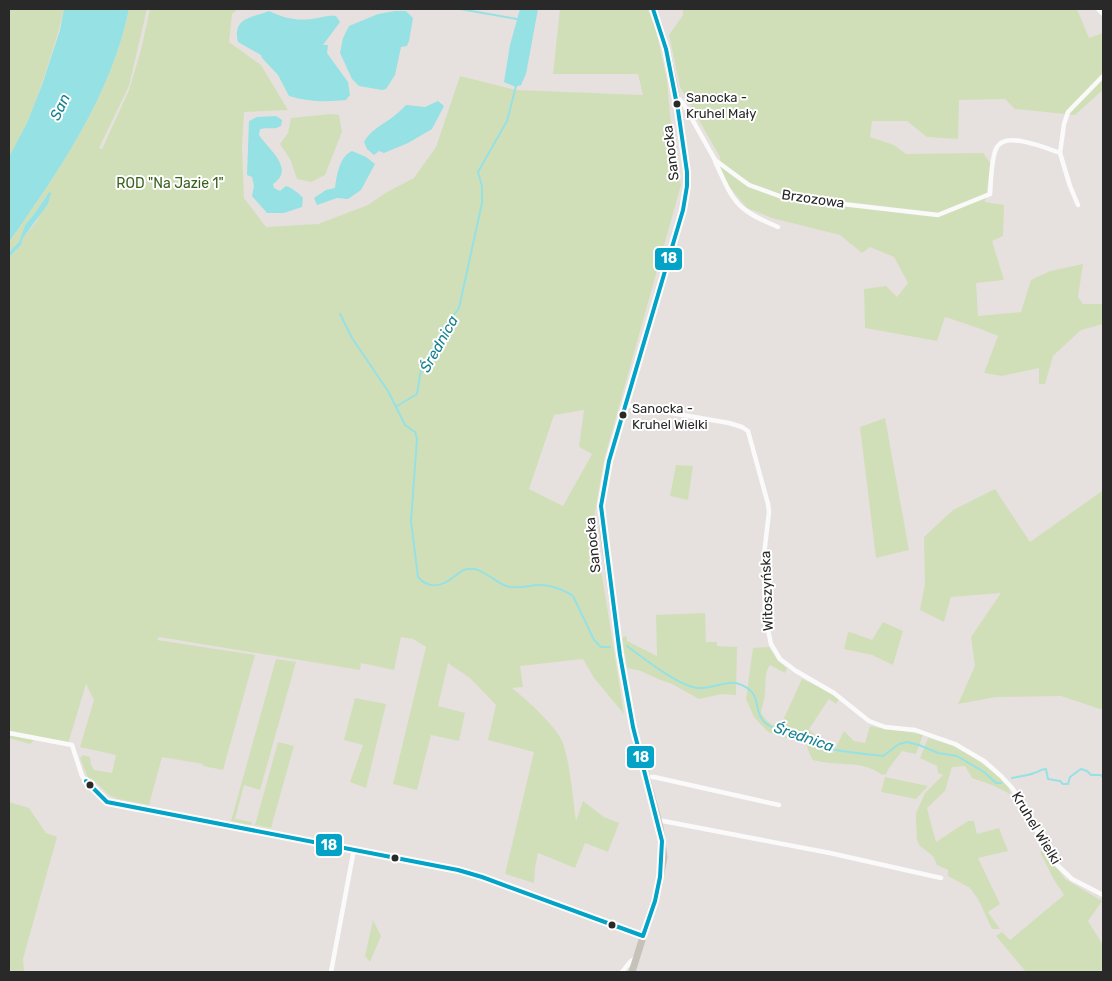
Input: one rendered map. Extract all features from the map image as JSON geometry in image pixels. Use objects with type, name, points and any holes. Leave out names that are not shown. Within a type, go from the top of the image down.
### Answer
[{"type":"main road","name":"Sanocka","points":[[632,972],[661,876],[664,857],[658,820],[633,727],[620,655],[601,515],[605,480],[687,192],[687,172],[676,97],[665,41],[653,9]]},
{"type":"street","points":[[1098,9],[1103,14]]},
{"type":"street","points":[[1078,205],[1060,152],[1064,124],[1068,112],[1103,76]]},
{"type":"street","name":"Brzozowa","points":[[676,97],[683,103],[715,160],[749,185],[792,198],[938,216],[990,194],[994,156],[1000,143],[1012,141],[1025,142],[1060,152]]},
{"type":"street","points":[[715,160],[732,197],[743,210],[778,227]]},
{"type":"street","name":"Witoszyńska","points":[[625,405],[729,423],[742,427],[750,433],[769,512],[764,556],[766,627],[770,644],[780,658],[796,671],[834,693],[869,721],[885,727],[915,730],[955,744],[973,754]]},
{"type":"street","points":[[9,733],[72,745],[82,776],[107,802],[458,870],[643,936]]},
{"type":"street","name":"Kruhel Wielki","points":[[973,754],[993,768],[1013,789],[1047,852],[1060,868],[1080,885],[1103,896]]},
{"type":"street","points":[[646,777],[654,777],[779,805]]},
{"type":"street","points":[[658,820],[830,853],[941,878]]},
{"type":"street","points":[[331,972],[354,849]]},
{"type":"street","points":[[622,972],[636,958]]},
{"type":"green space","points":[[9,9],[64,9],[55,44],[36,101],[27,124],[9,157]]},
{"type":"green space","name":"ROD \"Na Jazie 1\"","points":[[129,9],[147,9],[129,86],[99,148],[102,149],[129,90],[141,50],[150,9],[238,9],[232,14],[229,42],[261,65],[288,110],[244,112],[242,147],[244,198],[266,227],[318,224],[368,205],[387,192],[414,178],[436,147],[460,76],[516,90],[643,95],[638,74],[553,74],[560,9],[648,9],[655,25],[667,80],[670,115],[681,185],[604,460],[595,512],[601,569],[624,714],[594,678],[583,659],[520,666],[523,687],[512,688],[547,720],[562,741],[569,769],[576,821],[583,801],[604,817],[619,823],[608,852],[585,843],[575,868],[538,853],[534,883],[505,874],[534,752],[488,740],[496,705],[470,678],[448,663],[438,706],[465,713],[459,741],[431,735],[417,790],[393,784],[426,647],[413,639],[401,637],[394,670],[361,663],[360,670],[159,637],[157,640],[255,655],[223,770],[203,766],[203,764],[162,757],[149,805],[118,799],[109,795],[91,778],[88,778],[80,758],[83,755],[90,757],[94,770],[112,773],[116,755],[80,747],[94,700],[86,684],[68,744],[34,740],[30,744],[9,738],[9,257],[21,245],[23,238],[37,221],[49,192],[25,225],[19,242],[9,252],[9,242],[81,132],[110,72],[121,41]],"holes":[[[584,410],[579,447],[592,454],[563,506],[529,489],[554,415]]]},
{"type":"green space","points":[[683,9],[1077,9],[1089,38],[1103,33],[1103,90],[1075,115],[1015,109],[1005,99],[959,100],[958,139],[927,137],[907,121],[872,121],[870,137],[894,145],[906,154],[983,153],[991,164],[985,202],[1004,205],[1003,236],[992,241],[1004,280],[976,283],[978,316],[1021,312],[1031,280],[1050,271],[1083,264],[1078,297],[1083,304],[1103,304],[1103,324],[1081,330],[1053,356],[1045,384],[1039,384],[1039,368],[1002,376],[984,373],[998,336],[945,317],[937,341],[865,328],[864,289],[886,286],[897,297],[908,283],[894,257],[870,247],[862,253],[840,235],[772,218],[747,208],[728,185],[719,166],[720,157],[680,87],[669,35],[683,15]]},
{"type":"green space","points":[[339,115],[342,132],[325,175],[311,182],[297,179],[290,159],[280,144],[288,133],[291,118]]},
{"type":"green space","points":[[885,418],[909,550],[876,558],[860,427]]},
{"type":"green space","points":[[676,465],[693,466],[688,500],[670,496]]},
{"type":"green space","points":[[995,489],[1030,542],[1102,491],[1103,493],[1103,710],[1061,696],[996,697],[958,704],[975,666],[971,637],[1001,593],[951,597],[944,622],[920,610],[925,584],[924,537],[953,510]]},
{"type":"green space","points":[[705,613],[706,642],[717,642],[717,646],[737,647],[736,695],[722,694],[699,699],[672,684],[641,671],[627,668],[622,639],[624,636],[627,637],[627,641],[657,656],[656,615]]},
{"type":"green space","points":[[883,622],[903,631],[893,665],[872,655],[844,649],[848,632],[872,640]]},
{"type":"green space","points":[[769,647],[778,661],[787,668],[785,673],[770,665],[767,672],[765,697],[761,713],[767,721],[779,729],[802,679],[832,693],[839,699],[836,704],[829,699],[809,729],[820,740],[832,746],[831,753],[833,753],[844,731],[854,741],[865,743],[870,726],[923,735],[916,754],[902,751],[886,774],[882,775],[874,770],[857,765],[813,760],[804,741],[768,732],[754,717],[746,699],[753,648]]},
{"type":"green space","points":[[276,659],[296,662],[260,790],[244,785],[235,819],[252,822],[251,825],[231,821]]},
{"type":"green space","points":[[355,698],[386,704],[366,788],[350,782],[363,745],[344,740]]},
{"type":"green space","points":[[928,738],[963,749],[1001,778],[1009,787],[1010,794],[972,778],[965,766],[952,767],[945,791],[927,808],[936,842],[968,821],[974,821],[977,834],[999,828],[1008,851],[978,858],[1000,904],[988,912],[1000,929],[992,929],[978,899],[970,888],[948,876],[948,870],[937,865],[933,856],[920,846],[917,840],[916,813],[925,793],[943,775],[938,773],[937,766],[920,758]]},
{"type":"green space","points":[[278,742],[294,746],[271,828],[255,825]]},
{"type":"green space","points":[[885,777],[928,786],[916,799],[881,792]]},
{"type":"green space","points":[[9,802],[29,808],[46,833],[57,837],[23,959],[24,972],[9,972]]},
{"type":"green space","points":[[1044,850],[1065,879],[1102,901],[1088,921],[1103,945],[1103,972],[1026,972],[996,936],[1002,932],[1010,940],[1064,895],[1040,852]]},
{"type":"green space","points":[[373,920],[381,936],[370,962],[365,956]]},
{"type":"water","name":"San","points":[[64,9],[129,9],[121,41],[110,72],[81,132],[9,242],[9,157],[27,123],[42,85],[60,30]]},
{"type":"water","points":[[520,9],[538,9],[526,74],[521,85],[516,87],[504,82],[510,45]]},
{"type":"water","points":[[269,11],[285,17],[306,20],[336,16],[340,22],[323,45],[328,45],[327,53],[348,82],[350,95],[346,100],[318,101],[289,96],[278,75],[261,55],[238,42],[237,34],[240,23]]},
{"type":"water","points":[[406,11],[413,18],[409,41],[407,46],[401,47],[395,75],[386,89],[359,86],[352,79],[340,53],[343,38],[349,26],[378,14]]},
{"type":"water","points":[[438,101],[444,106],[432,129],[408,143],[384,153],[379,151],[374,155],[367,149],[364,142],[370,134],[396,115],[406,105],[425,107]]},
{"type":"water","points":[[276,116],[282,120],[281,126],[260,129],[259,135],[278,159],[281,166],[282,172],[273,184],[274,188],[280,191],[286,186],[303,198],[302,207],[284,213],[267,213],[252,196],[254,186],[252,177],[247,175],[249,121],[257,117]]},
{"type":"water","points":[[352,151],[366,157],[375,164],[361,190],[348,199],[337,198],[317,205],[314,198],[326,190],[335,188],[341,162]]},
{"type":"water","points":[[49,192],[51,193],[48,204],[23,238],[21,245],[9,257],[9,252],[19,242],[25,225]]},
{"type":"waterway","name":"Średnica","points":[[460,9],[517,19]]},
{"type":"waterway","name":"Średnica","points":[[397,406],[417,394],[421,370],[444,328],[459,308],[482,203],[482,186],[478,172],[507,121],[516,86]]},
{"type":"waterway","name":"Średnica","points":[[340,314],[352,338],[388,391],[405,425],[415,432],[417,439],[411,521],[418,577],[427,584],[436,585],[446,582],[461,571],[473,569],[483,572],[501,584],[510,587],[540,585],[557,588],[573,596],[594,640],[601,647],[610,647]]},
{"type":"waterway","name":"Średnica","points":[[627,646],[662,671],[690,686],[703,688],[736,683],[745,687],[755,697],[759,714],[768,725],[800,735],[824,747],[846,752],[883,756],[899,744],[907,742],[938,753],[957,756],[984,772],[996,783],[1001,783]]},
{"type":"waterway","name":"Średnica","points":[[1012,778],[1036,773],[1042,769],[1046,769],[1048,779],[1060,781],[1063,784],[1068,784],[1070,777],[1081,769],[1091,775],[1101,775],[1103,778]]},
{"type":"transit line","name":"18","points":[[86,781],[107,802],[458,870],[643,936],[655,901],[660,877],[662,841],[633,727],[620,655],[601,506],[609,461],[683,210],[687,186],[687,172],[678,110],[666,49],[653,9]]},
{"type":"place","name":"Sanocka - Kruhel Mały","points":[[677,104]]},
{"type":"place","name":"Sanocka - Kruhel Wielki","points":[[623,415]]}]
